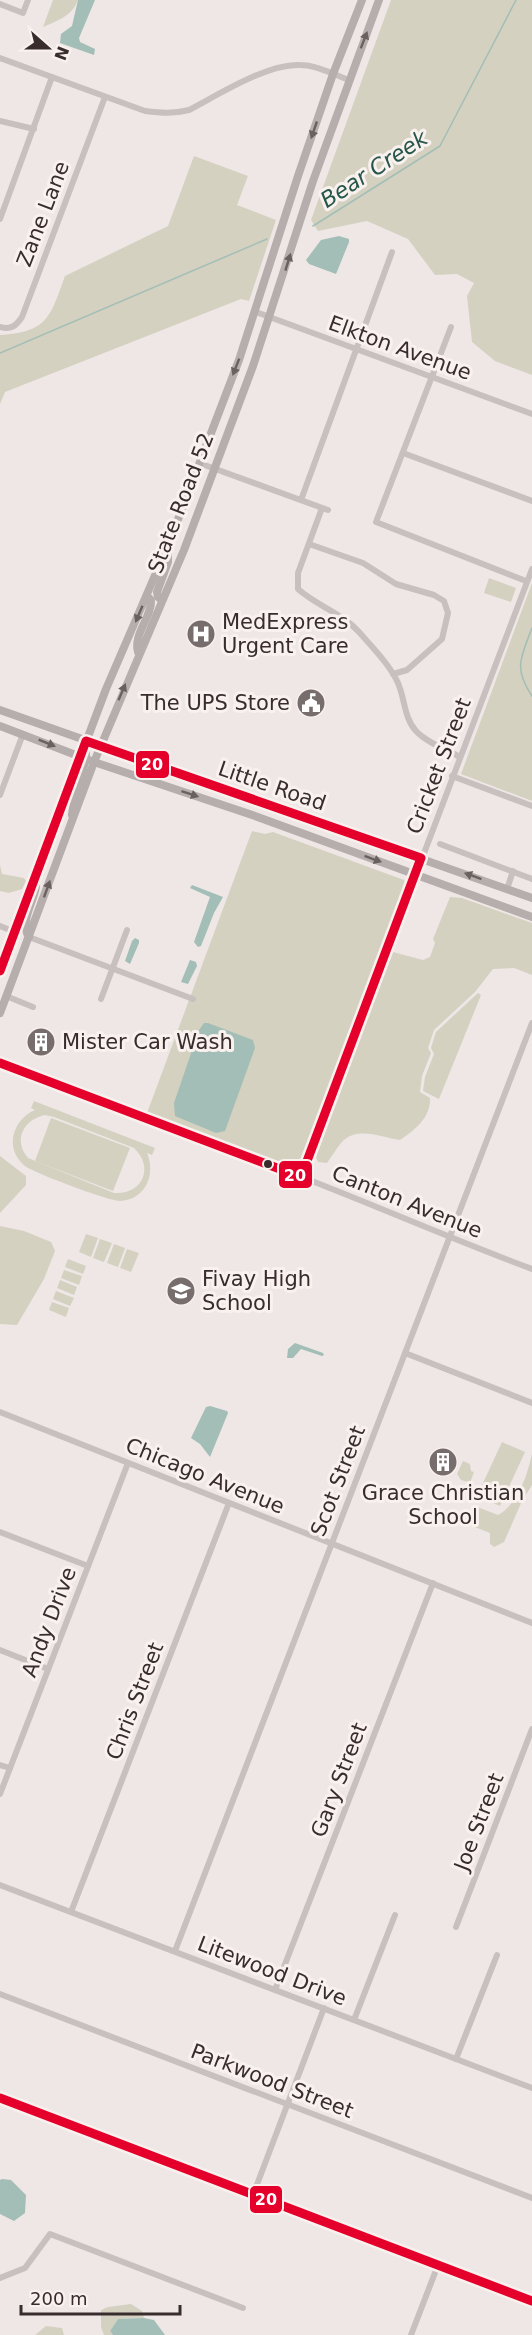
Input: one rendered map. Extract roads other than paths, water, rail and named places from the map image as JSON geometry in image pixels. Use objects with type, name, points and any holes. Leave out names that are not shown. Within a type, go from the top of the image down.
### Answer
[{"type":"main road","name":"State Road 52","points":[[0,971],[83,758],[87,741],[168,546],[256,312],[298,176],[333,74],[363,0]]},
{"type":"main road","name":"State Road 52","points":[[0,1013],[94,762],[184,550],[270,318],[313,181],[379,0]]},
{"type":"main road","points":[[162,600],[158,597],[157,592],[168,562],[168,546]]},
{"type":"main road","points":[[139,653],[138,640],[152,603],[147,596]]},
{"type":"main road","name":"Little Road","points":[[0,710],[532,898]]},
{"type":"main road","name":"Little Road","points":[[0,726],[94,762],[255,816],[532,916]]},
{"type":"main road","points":[[71,826],[73,803],[84,769],[83,758]]},
{"type":"main road","points":[[9,946],[29,937],[25,931],[36,889],[36,875]]},
{"type":"street","points":[[0,4],[23,13],[28,0]]},
{"type":"street","points":[[0,58],[146,111],[175,114],[189,110],[271,69],[300,65],[349,80]]},
{"type":"street","points":[[0,219],[52,77]]},
{"type":"street","name":"Zane Lane","points":[[0,327],[8,329],[16,325],[22,317],[105,97]]},
{"type":"street","points":[[0,121],[34,129]]},
{"type":"street","points":[[301,500],[392,252]]},
{"type":"street","name":"Elkton Avenue","points":[[256,312],[532,414]]},
{"type":"street","points":[[452,327],[376,522],[526,581]]},
{"type":"street","points":[[403,453],[532,501]]},
{"type":"street","points":[[199,463],[325,509],[297,578],[298,589],[345,619],[358,631],[393,674],[399,685],[408,717],[416,731],[460,757]]},
{"type":"street","points":[[309,544],[363,563],[396,584],[434,595],[444,601],[448,613],[442,639],[407,670],[393,674]]},
{"type":"street","name":"Cricket Street","points":[[301,1177],[532,569]]},
{"type":"street","points":[[0,795],[23,734]]},
{"type":"street","points":[[452,777],[532,806]]},
{"type":"street","points":[[440,844],[532,879]]},
{"type":"street","points":[[507,889],[513,871]]},
{"type":"street","points":[[0,926],[15,932]]},
{"type":"street","points":[[101,999],[127,930]]},
{"type":"street","points":[[29,937],[193,999]]},
{"type":"street","points":[[6,996],[33,1007]]},
{"type":"street","name":"Scot Street","points":[[175,1951],[532,1023]]},
{"type":"street","name":"Canton Avenue","points":[[0,1063],[301,1177],[449,1238],[532,1269]]},
{"type":"street","points":[[405,1353],[532,1403]]},
{"type":"street","name":"Chicago Avenue","points":[[0,1413],[532,1623]]},
{"type":"street","name":"Andy Drive","points":[[0,1794],[128,1462]]},
{"type":"street","name":"Chris Street","points":[[71,1912],[229,1503]]},
{"type":"street","points":[[0,1532],[88,1566]]},
{"type":"street","name":"Gary Street","points":[[275,1990],[433,1583]]},
{"type":"street","points":[[0,1650],[48,1669]]},
{"type":"street","name":"Joe Street","points":[[456,1927],[532,1729]]},
{"type":"street","points":[[0,1765],[10,1768]]},
{"type":"street","name":"Litewood Drive","points":[[0,1884],[532,2088]]},
{"type":"street","points":[[354,2020],[395,1916]]},
{"type":"street","points":[[456,2059],[497,1955]]},
{"type":"street","name":"Parkwood Street","points":[[0,1994],[532,2199]]},
{"type":"street","points":[[253,2195],[324,2008]]},
{"type":"street","points":[[0,2098],[532,2301]]},
{"type":"street","points":[[0,2278],[25,2268],[50,2234],[243,2308]]},
{"type":"street","points":[[411,2335],[438,2265]]},
{"type":"waterway","name":"Bear Creek","points":[[313,226],[440,146],[516,0]]},
{"type":"waterway","points":[[0,353],[267,239]]},
{"type":"waterway","points":[[532,628],[521,662],[522,678],[532,696]]},
{"type":"place","name":"MedExpress Urgent Care","points":[[201,634]]},
{"type":"place","name":"The UPS Store","points":[[311,703]]},
{"type":"place","name":"Mister Car Wash","points":[[41,1042]]},
{"type":"place","name":"Fivay High School","points":[[181,1291]]},
{"type":"place","name":"Grace Christian School","points":[[443,1462]]}]
